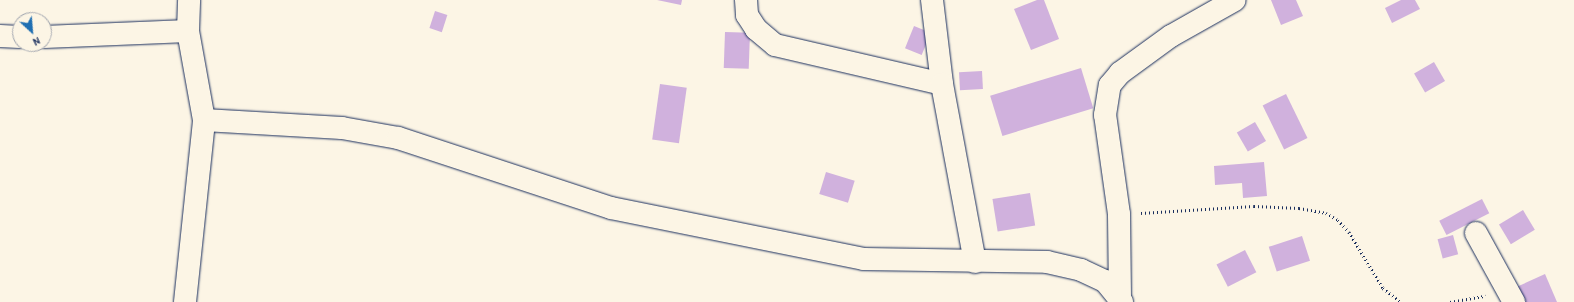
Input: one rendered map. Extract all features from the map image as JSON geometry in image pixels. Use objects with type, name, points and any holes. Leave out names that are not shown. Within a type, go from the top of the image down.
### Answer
[{"type":"street","points":[[185,302],[204,120],[188,31],[189,0]]},
{"type":"street","points":[[746,0],[747,15],[756,29],[775,45],[942,84]]},
{"type":"street","points":[[932,0],[942,84],[975,262]]},
{"type":"street","points":[[1121,299],[1119,214],[1105,115],[1110,85],[1120,73],[1171,36],[1235,0]]},
{"type":"street","points":[[52,37],[188,31]]},
{"type":"street","points":[[0,36],[12,37]]},
{"type":"street","points":[[204,120],[342,128],[398,138],[611,208],[807,249],[864,259],[1047,262],[1074,268],[1105,281],[1121,299]]},
{"type":"street","points":[[1476,233],[1511,297]]},
{"type":"path","points":[[1119,214],[1254,206],[1326,213],[1338,220],[1349,232],[1384,288],[1401,302]]},
{"type":"path","points":[[1450,302],[1511,297]]},
{"type":"building","points":[[657,0],[682,0],[681,5]]},
{"type":"building","points":[[1037,0],[1044,0],[1059,39],[1031,50],[1014,9]]},
{"type":"building","points":[[1271,0],[1296,0],[1303,16],[1281,25]]},
{"type":"building","points":[[1401,0],[1415,0],[1420,9],[1392,23],[1385,8]]},
{"type":"building","points":[[435,11],[447,15],[442,32],[429,28]]},
{"type":"building","points":[[914,26],[931,33],[922,55],[905,48]]},
{"type":"building","points":[[725,32],[750,33],[749,69],[724,68]]},
{"type":"building","points":[[1434,62],[1445,81],[1425,93],[1414,74]]},
{"type":"building","points":[[1081,68],[1093,108],[1002,136],[990,96]]},
{"type":"building","points":[[982,71],[983,89],[960,90],[959,72]]},
{"type":"building","points":[[660,84],[687,88],[679,143],[652,139]]},
{"type":"building","points":[[1286,94],[1307,138],[1284,149],[1263,105]]},
{"type":"building","points":[[1255,122],[1266,141],[1248,152],[1237,132]]},
{"type":"building","points":[[1264,162],[1267,196],[1243,198],[1242,183],[1215,185],[1214,166]]},
{"type":"building","points":[[826,172],[855,181],[848,203],[819,194]]},
{"type":"building","points":[[1030,193],[1035,226],[998,232],[992,199]]},
{"type":"building","points":[[1482,199],[1489,213],[1446,235],[1439,221]]},
{"type":"building","points":[[1523,210],[1535,230],[1511,244],[1499,224]]},
{"type":"building","points":[[1453,235],[1458,254],[1443,258],[1438,239]]},
{"type":"building","points":[[1302,236],[1310,261],[1277,272],[1269,247]]},
{"type":"building","points":[[1245,250],[1256,272],[1228,287],[1216,265]]},
{"type":"building","points":[[1545,274],[1557,302],[1518,302],[1512,289]]}]
